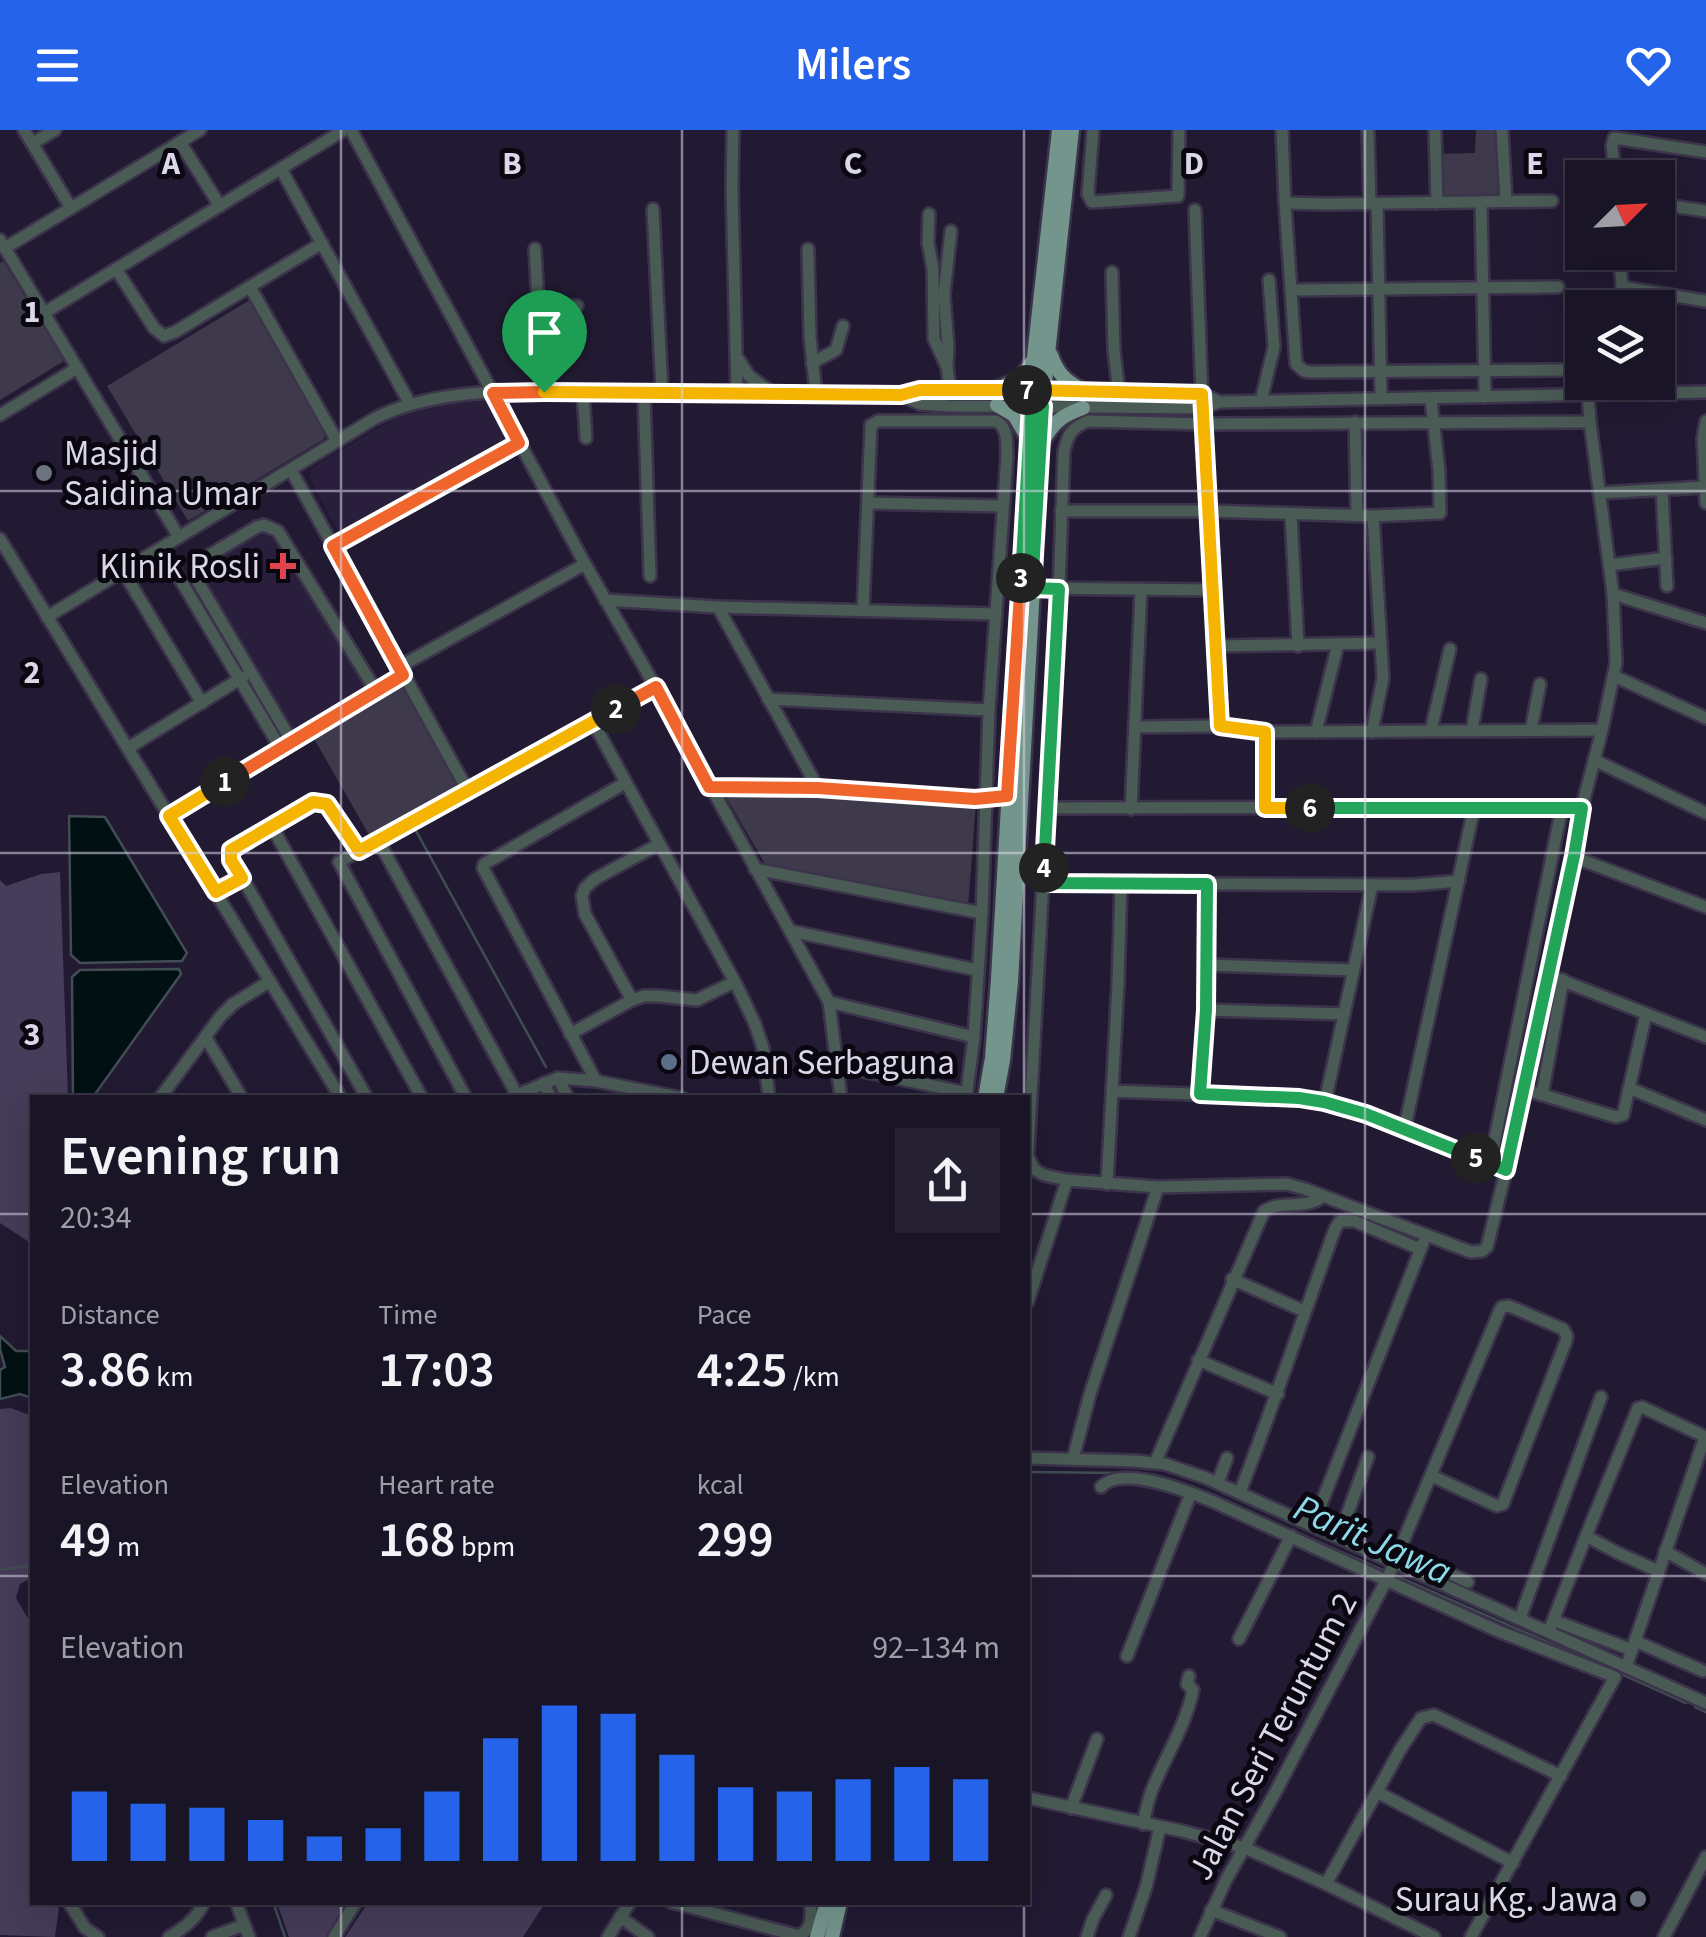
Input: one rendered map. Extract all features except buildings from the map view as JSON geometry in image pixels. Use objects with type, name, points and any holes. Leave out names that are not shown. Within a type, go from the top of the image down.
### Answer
[{"type":"main road","points":[[1038,398],[1034,358],[1058,130]]},
{"type":"main road","points":[[985,1095],[992,1058],[1006,801],[1038,398],[1050,340],[1072,130]]},
{"type":"main road","points":[[1050,340],[1057,371],[1068,383],[1083,390]]},
{"type":"main road","points":[[997,1095],[1011,982],[1046,589],[1035,442],[1020,422],[996,405],[1034,358]]},
{"type":"main road","points":[[1035,442],[1065,414],[1083,408]]},
{"type":"main road","points":[[818,1937],[826,1905]]},
{"type":"main road","points":[[832,1937],[839,1905]]},
{"type":"street","points":[[24,130],[72,208]]},
{"type":"street","points":[[32,144],[55,130]]},
{"type":"street","points":[[179,537],[2,244],[72,208],[200,130]]},
{"type":"street","points":[[44,313],[348,130],[829,1002],[842,1095]]},
{"type":"street","points":[[733,130],[737,392]]},
{"type":"street","points":[[1094,130],[1088,194],[1092,202],[1178,196],[1179,130]]},
{"type":"street","points":[[1282,130],[1296,364],[1304,371],[1565,370]]},
{"type":"street","points":[[1368,130],[1380,399]]},
{"type":"street","points":[[1436,130],[1437,203]]},
{"type":"street","points":[[1502,130],[1506,201]]},
{"type":"street","points":[[1613,160],[1614,138],[1630,135],[1706,152]]},
{"type":"street","points":[[180,142],[220,206]]},
{"type":"street","points":[[281,168],[410,404]]},
{"type":"street","points":[[1284,203],[1552,200]]},
{"type":"street","points":[[1481,202],[1485,397]]},
{"type":"street","points":[[1675,206],[1706,211]]},
{"type":"street","points":[[653,208],[662,392]]},
{"type":"street","points":[[1196,210],[1220,726]]},
{"type":"street","points":[[928,214],[928,244],[934,268],[934,339],[947,367]]},
{"type":"street","points":[[950,390],[944,294],[951,231]]},
{"type":"street","points":[[116,269],[154,328],[164,336],[322,243]]},
{"type":"street","points":[[535,249],[543,387]]},
{"type":"street","points":[[808,250],[816,394]]},
{"type":"street","points":[[1621,270],[1622,290]]},
{"type":"street","points":[[1112,272],[1118,392]]},
{"type":"street","points":[[1260,401],[1274,347],[1269,280]]},
{"type":"street","points":[[250,287],[337,441]]},
{"type":"street","points":[[1291,290],[1558,287]]},
{"type":"street","points":[[1622,287],[1706,301]]},
{"type":"street","points":[[543,387],[550,310],[577,306]]},
{"type":"street","points":[[812,363],[836,350],[843,326]]},
{"type":"street","points":[[736,356],[748,376],[771,393]]},
{"type":"street","points":[[0,414],[77,368]]},
{"type":"street","points":[[713,392],[737,375]]},
{"type":"street","points":[[48,617],[337,441],[410,404],[543,387],[583,392],[901,395],[920,390],[950,390],[996,405]]},
{"type":"street","points":[[863,610],[871,425],[1083,390],[1202,394],[1220,402]]},
{"type":"street","points":[[1675,391],[1706,392]]},
{"type":"street","points":[[583,392],[586,438]]},
{"type":"street","points":[[644,392],[650,576]]},
{"type":"street","points":[[901,395],[920,404],[996,405]]},
{"type":"street","points":[[1038,398],[1083,408],[1203,408],[1220,402],[1565,395]]},
{"type":"street","points":[[1550,396],[1572,402],[1590,416]]},
{"type":"street","points":[[1061,511],[1373,516],[1440,513],[1431,398]]},
{"type":"street","points":[[1030,1161],[1044,1175],[1106,1184],[1278,1184],[1305,1189],[1470,1252],[1482,1251],[1489,1242],[1614,676],[1613,594],[1589,400]]},
{"type":"street","points":[[1030,1124],[1047,808],[1046,589],[1061,511],[1068,435],[1075,426],[1088,421],[1434,422],[1590,416],[1613,400]]},
{"type":"street","points":[[838,1066],[966,1095],[982,914],[983,800],[1007,456],[1005,430],[996,405]]},
{"type":"street","points":[[1706,421],[1706,503]]},
{"type":"street","points":[[1354,422],[1357,515]]},
{"type":"street","points":[[333,546],[519,443]]},
{"type":"street","points":[[291,470],[468,791]]},
{"type":"street","points":[[1598,493],[1705,487]]},
{"type":"street","points":[[1662,490],[1667,586]]},
{"type":"street","points":[[868,502],[1002,506]]},
{"type":"street","points":[[1291,515],[1298,646]]},
{"type":"street","points":[[1372,732],[1384,678],[1373,516]]},
{"type":"street","points":[[245,676],[198,582],[199,562],[264,525],[283,536],[376,691]]},
{"type":"street","points":[[0,539],[340,1095]]},
{"type":"street","points":[[1608,565],[1666,558]]},
{"type":"street","points":[[169,816],[376,691],[401,671],[585,564]]},
{"type":"street","points":[[174,569],[287,745]]},
{"type":"street","points":[[124,571],[202,702]]},
{"type":"street","points":[[1046,589],[1213,590]]},
{"type":"street","points":[[1131,809],[1141,590]]},
{"type":"street","points":[[1613,594],[1706,623]]},
{"type":"street","points":[[605,600],[996,614]]},
{"type":"street","points":[[718,607],[818,788]]},
{"type":"street","points":[[1216,646],[1381,643]]},
{"type":"street","points":[[1316,732],[1338,644]]},
{"type":"street","points":[[1431,730],[1450,649]]},
{"type":"street","points":[[128,748],[245,676]]},
{"type":"street","points":[[1614,676],[1706,718]]},
{"type":"street","points":[[1472,730],[1481,680]]},
{"type":"street","points":[[1531,730],[1540,684]]},
{"type":"street","points":[[464,1095],[340,862],[656,687]]},
{"type":"street","points":[[768,698],[989,710]]},
{"type":"street","points":[[593,722],[755,1024],[763,1048],[769,1095]]},
{"type":"street","points":[[1135,727],[1220,726],[1265,732],[1602,730]]},
{"type":"street","points":[[1265,732],[1265,808]]},
{"type":"street","points":[[1594,760],[1706,813]]},
{"type":"street","points":[[596,1081],[483,868],[625,782]]},
{"type":"street","points":[[709,787],[818,788],[1006,801]]},
{"type":"street","points":[[359,851],[327,804],[313,802],[231,850],[231,860],[365,1095]]},
{"type":"street","points":[[1047,808],[1582,808]]},
{"type":"street","points":[[1404,1131],[1474,808]]},
{"type":"street","points":[[1490,1163],[1562,808]]},
{"type":"street","points":[[271,825],[420,1095]]},
{"type":"street","points":[[378,840],[513,1095]]},
{"type":"street","points":[[632,1000],[585,914],[582,896],[595,879],[658,844]]},
{"type":"street","points":[[1574,856],[1706,906]]},
{"type":"street","points":[[755,869],[982,914]]},
{"type":"street","points":[[216,892],[242,878]]},
{"type":"street","points":[[1044,883],[1413,885],[1459,881]]},
{"type":"street","points":[[1106,1184],[1121,884]]},
{"type":"street","points":[[1200,1094],[1206,1010],[1207,884]]},
{"type":"street","points":[[1324,1102],[1372,885]]},
{"type":"street","points":[[790,931],[978,970]]},
{"type":"street","points":[[1207,966],[1353,970]]},
{"type":"street","points":[[1548,976],[1706,1037]]},
{"type":"street","points":[[162,1095],[220,1017],[270,980]]},
{"type":"street","points":[[1542,1096],[1563,980]]},
{"type":"street","points":[[570,1034],[644,996],[697,1000],[734,982]]},
{"type":"street","points":[[829,1002],[974,1037]]},
{"type":"street","points":[[1206,1010],[1344,1014]]},
{"type":"street","points":[[1522,1089],[1623,1116],[1646,1014]]},
{"type":"street","points":[[206,1038],[240,1095]]},
{"type":"street","points":[[516,1095],[558,1078],[667,1095]]},
{"type":"street","points":[[558,1078],[566,1095]]},
{"type":"street","points":[[544,1084],[550,1095]]},
{"type":"street","points":[[1629,1088],[1706,1120]]},
{"type":"street","points":[[1112,1091],[1324,1102],[1366,1114],[1506,1170]]},
{"type":"street","points":[[1030,1295],[1066,1180]]},
{"type":"street","points":[[1074,1459],[1090,1394],[1158,1187]]},
{"type":"street","points":[[1154,1463],[1264,1210],[1275,1204],[1312,1204],[1323,1196]]},
{"type":"street","points":[[1240,1492],[1340,1221],[1354,1221],[1420,1249]]},
{"type":"street","points":[[1314,1525],[1426,1234]]},
{"type":"street","points":[[1232,1279],[1304,1311]]},
{"type":"street","name":"Jalan Seri Teruntum 2","points":[[1200,1937],[1393,1567],[1498,1314],[1506,1306],[1564,1329],[1567,1338],[1503,1504],[1432,1476]]},
{"type":"street","points":[[1198,1360],[1278,1394]]},
{"type":"street","points":[[1520,1618],[1601,1398]]},
{"type":"street","points":[[1550,1632],[1638,1408],[1642,1407],[1706,1437],[1626,1667]]},
{"type":"street","points":[[1339,1536],[1368,1457]]},
{"type":"street","points":[[1030,1458],[1165,1464],[1218,1482],[1339,1536],[1498,1631],[1615,1678],[1472,1937]]},
{"type":"street","points":[[1218,1482],[1228,1458]]},
{"type":"street","points":[[1100,1487],[1111,1479],[1164,1485],[1292,1536],[1393,1567],[1468,1582]]},
{"type":"street","points":[[1127,1656],[1191,1494]]},
{"type":"street","points":[[1239,1640],[1292,1536]]},
{"type":"street","points":[[1586,1536],[1658,1571]]},
{"type":"street","points":[[1664,1552],[1706,1574]]},
{"type":"street","points":[[1393,1567],[1504,1615],[1520,1618],[1706,1703]]},
{"type":"street","points":[[1498,1631],[1504,1615]]},
{"type":"street","points":[[1555,1617],[1558,1622],[1704,1671]]},
{"type":"street","points":[[1143,1824],[1152,1788],[1190,1702],[1193,1690],[1187,1684],[1189,1676]]},
{"type":"street","points":[[1326,1884],[1400,1750],[1428,1715],[1434,1714],[1561,1776]]},
{"type":"street","points":[[1071,1808],[1097,1739]]},
{"type":"street","points":[[1377,1792],[1513,1863]]},
{"type":"street","points":[[1030,1798],[1244,1848],[1434,1937]]},
{"type":"street","points":[[1129,1937],[1146,1888],[1160,1827]]},
{"type":"street","points":[[1664,1937],[1706,1857]]},
{"type":"street","points":[[1087,1937],[1106,1895]]},
{"type":"street","points":[[71,1905],[85,1928],[98,1937]]},
{"type":"street","points":[[176,1935],[203,1905]]},
{"type":"street","points":[[212,1937],[247,1931],[237,1905]]},
{"type":"street","points":[[334,1937],[354,1905]]},
{"type":"street","points":[[608,1937],[628,1905]]},
{"type":"street","points":[[682,1905],[799,1936],[807,1932],[811,1922],[810,1905]]},
{"type":"street","points":[[1211,1910],[1280,1937]]},
{"type":"street","points":[[620,1917],[648,1937]]},
{"type":"shaded area","points":[[1476,130],[1497,130],[1501,197],[1441,199],[1439,154],[1475,153]]},
{"type":"shaded area","points":[[3,261],[64,361],[0,400],[0,263]]},
{"type":"shaded area","points":[[253,298],[327,427],[324,439],[188,521],[107,386]]},
{"type":"shaded area","points":[[492,400],[508,430],[503,447],[346,532],[337,529],[310,478],[311,468],[414,407]]},
{"type":"shaded area","points":[[262,521],[277,521],[284,528],[376,682],[292,731],[189,561]]},
{"type":"shaded area","points":[[406,683],[465,789],[372,840],[312,735]]},
{"type":"shaded area","points":[[722,790],[976,802],[968,907],[768,869]]},
{"type":"shaded area","points":[[69,816],[105,817],[187,953],[182,961],[80,963],[71,955]]},
{"type":"shaded area","points":[[60,872],[68,1095],[30,1095],[29,1242],[0,1223],[0,880],[6,886]]},
{"type":"shaded area","points":[[179,969],[181,974],[94,1095],[73,1095],[72,977],[80,970]]},
{"type":"shaded area","points":[[0,1336],[16,1351],[30,1351],[30,1397],[20,1394],[0,1399],[0,1370],[5,1367]]},
{"type":"shaded area","points":[[11,1408],[30,1415],[30,1579],[20,1584],[16,1598],[30,1619],[30,1905],[59,1908],[55,1937],[0,1935],[0,1409]]},
{"type":"shaded area","points":[[278,1905],[348,1905],[327,1937],[289,1937]]},
{"type":"shaded area","points":[[366,1905],[544,1905],[523,1937],[345,1937]]},
{"type":"waterway","points":[[415,829],[546,1067]]},
{"type":"waterway","name":"Parit Jawa","points":[[1030,1472],[1122,1473]]},
{"type":"waterway","name":"Parit Jawa","points":[[1130,1473],[1159,1477],[1204,1492]]},
{"type":"waterway","name":"Parit Jawa","points":[[1248,1511],[1387,1572]]},
{"type":"waterway","points":[[0,1570],[30,1569]]},
{"type":"waterway","name":"Parit Jawa","points":[[1394,1575],[1602,1666]]},
{"type":"waterway","name":"Parit Jawa","points":[[1619,1673],[1686,1703]]},
{"type":"waterway","name":"Parit Jawa","points":[[1695,1707],[1706,1712]]},
{"type":"waterway","points":[[274,1905],[285,1937]]},
{"type":"place","name":"Masjid Saidina Umar","points":[[44,473]]},
{"type":"place","name":"Klinik Rosli","points":[[283,566]]},
{"type":"place","name":"Dewan Serbaguna","points":[[669,1062]]},
{"type":"place","name":"Surau Kg. Jawa","points":[[1638,1899]]},
{"type":"route","points":[[920,390],[1083,390],[1202,394],[1220,726],[1265,732],[1265,808],[1582,808],[1506,1170],[1366,1114],[1324,1102],[1200,1094],[1206,1010],[1207,884],[1044,883],[1059,589],[1032,588],[1043,406],[1031,405],[1007,796],[975,799],[818,788],[709,787],[656,687],[359,851],[327,804],[313,802],[231,850],[231,860],[242,878],[216,892],[169,816],[403,675],[333,546],[519,443],[493,393],[544,392],[901,395],[920,390]]}]
